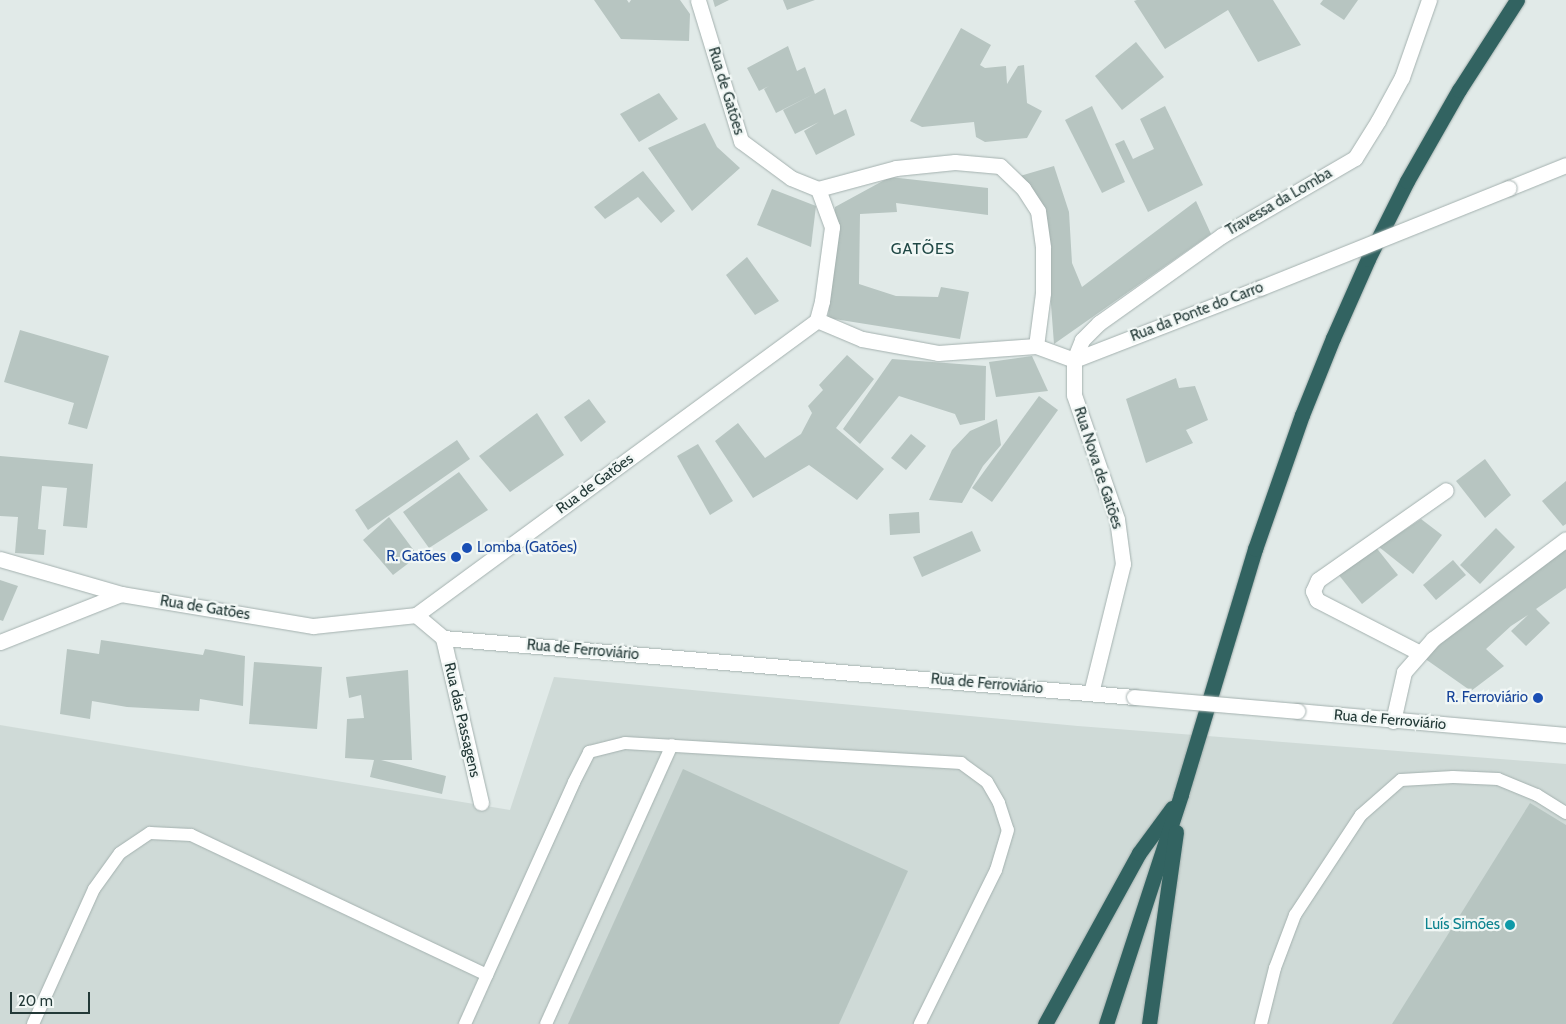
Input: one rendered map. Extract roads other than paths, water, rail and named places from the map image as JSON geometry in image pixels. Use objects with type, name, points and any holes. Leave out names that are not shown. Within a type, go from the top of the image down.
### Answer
[{"type":"highway","points":[[1106,1024],[1181,794],[1255,549],[1302,415],[1368,259],[1407,181],[1459,90],[1517,0]]},
{"type":"highway","points":[[1045,1024],[1139,854],[1181,794]]},
{"type":"highway","points":[[1149,1024],[1181,794]]},
{"type":"street","name":"Rua de Gatões","points":[[698,0],[741,141],[791,178],[818,188]]},
{"type":"street","name":"Travessa da Lomba","points":[[1074,360],[1082,340],[1107,317],[1221,236],[1355,158],[1402,77],[1429,0]]},
{"type":"street","points":[[1036,346],[1043,293],[1043,248],[1038,211],[1023,188],[1000,166],[956,162],[896,168],[818,188],[832,227],[822,301],[817,320],[862,339],[938,354],[1036,346],[1074,360]]},
{"type":"street","name":"Rua da Ponte do Carro","points":[[1074,360],[1260,288],[1566,165]]},
{"type":"street","name":"Rua de Gatões","points":[[0,559],[121,594],[313,626],[416,615],[817,320]]},
{"type":"street","name":"Rua Nova de Gatões","points":[[1074,360],[1074,394],[1117,519],[1123,564],[1090,693]]},
{"type":"street","points":[[1420,653],[1317,600],[1313,592],[1318,580],[1446,490]]},
{"type":"street","points":[[1392,720],[1404,672],[1433,639],[1566,539]]},
{"type":"street","points":[[0,642],[121,594]]},
{"type":"street","points":[[416,615],[443,638]]},
{"type":"street","name":"Rua de Ferroviário","points":[[443,638],[1566,735]]},
{"type":"street","name":"Rua das Passagens","points":[[443,638],[481,803]]},
{"type":"lane","points":[[464,1024],[589,752],[625,743],[961,763],[987,782],[999,803],[1008,830],[996,870],[920,1024]]},
{"type":"lane","points":[[546,1024],[672,745]]},
{"type":"lane","points":[[1261,1024],[1275,968],[1294,914],[1361,815],[1400,780],[1453,777],[1498,779],[1537,795],[1566,813]]},
{"type":"lane","points":[[33,1024],[94,888],[120,853],[150,833],[191,835],[487,975]]},
{"type":"place","name":"Lomba (Gatões)","points":[[467,548]]},
{"type":"place","name":"R. Gatões","points":[[456,557]]},
{"type":"place","name":"R. Ferroviário","points":[[1538,698]]},
{"type":"place","name":"Luís Simões","points":[[1510,925]]},
{"type":"district","name":"GATÕES","points":[[923,249]]}]
